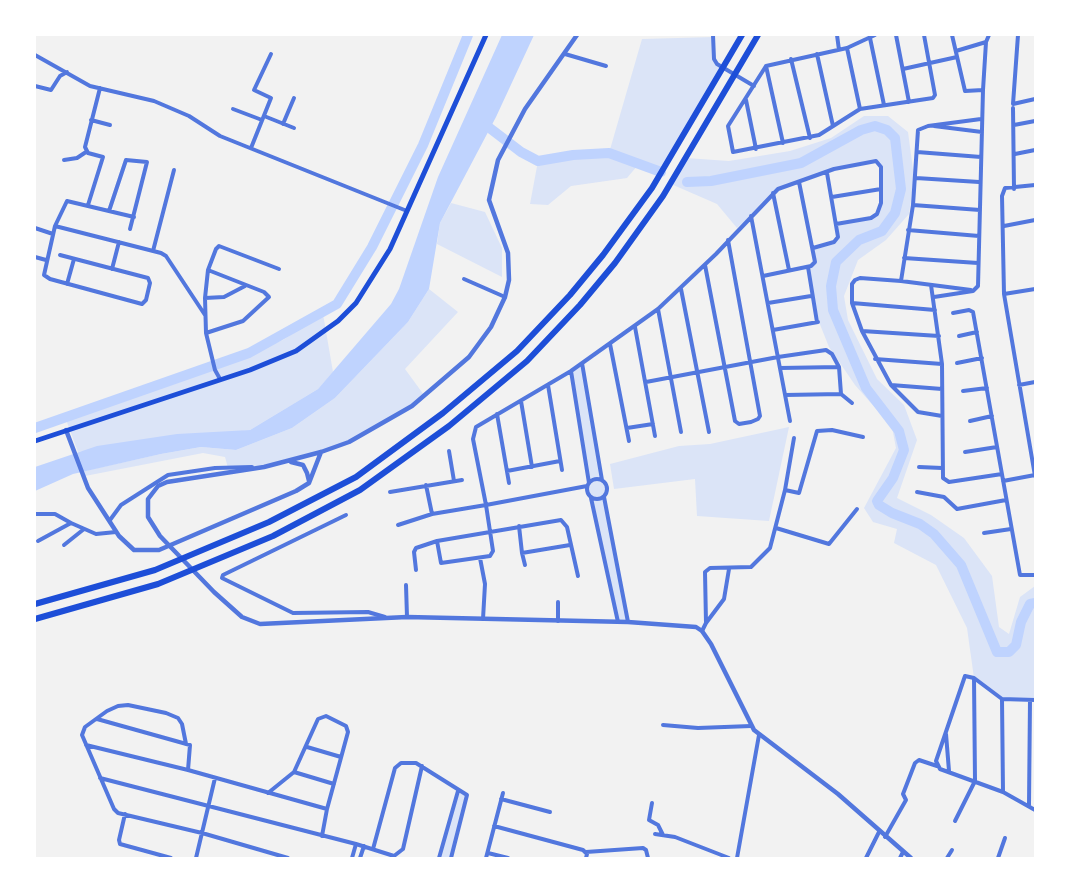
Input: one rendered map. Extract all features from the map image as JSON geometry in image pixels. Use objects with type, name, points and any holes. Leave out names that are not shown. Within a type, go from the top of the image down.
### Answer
[{"type":"highway","points":[[35,604],[156,570],[269,522],[356,477],[443,413],[517,350],[592,268],[652,188],[742,35]]},
{"type":"highway","points":[[35,619],[158,584],[273,536],[360,490],[448,426],[527,361],[589,295],[663,196],[758,35]]},
{"type":"main road","points":[[35,441],[250,370],[296,350],[338,321],[356,303],[375,275],[407,211],[486,35]]},
{"type":"street","points":[[577,35],[514,127],[498,160],[489,200],[508,253],[509,280],[505,297],[486,336],[463,364],[412,406],[389,421],[349,442],[286,462],[167,482],[158,486],[151,493],[146,508],[148,517],[160,536],[214,592],[242,617],[260,624],[407,617],[628,622],[691,626],[702,631],[728,676],[751,726],[759,735],[838,794],[884,837],[911,858]]},
{"type":"street","points":[[713,35],[714,59],[717,64],[754,86]]},
{"type":"street","points":[[837,35],[839,50]]},
{"type":"street","points":[[896,35],[909,102]]},
{"type":"street","points":[[884,105],[872,36],[847,48],[766,66],[728,126],[731,151],[738,153],[810,138],[828,131],[860,109],[933,98],[934,94],[924,35]]},
{"type":"street","points":[[952,35],[965,91],[982,90]]},
{"type":"street","points":[[934,297],[973,291],[978,286],[982,90],[986,42],[989,35]]},
{"type":"street","points":[[1018,35],[1013,104],[1035,100]]},
{"type":"street","points":[[956,51],[986,42]]},
{"type":"street","points":[[847,48],[860,109]]},
{"type":"street","points":[[251,148],[271,98],[254,90],[271,54]]},
{"type":"street","points":[[565,54],[606,66]]},
{"type":"street","points":[[817,54],[833,126]]},
{"type":"street","points":[[35,55],[84,83],[154,101],[188,116],[220,136],[407,211]]},
{"type":"street","points":[[903,69],[957,58]]},
{"type":"street","points":[[791,59],[810,138]]},
{"type":"street","points":[[766,66],[782,143]]},
{"type":"street","points":[[35,86],[50,90],[60,76],[66,72]]},
{"type":"street","points":[[86,152],[85,147],[100,88]]},
{"type":"street","points":[[283,124],[294,98]]},
{"type":"street","points":[[746,100],[756,149]]},
{"type":"street","points":[[1013,108],[1014,189]]},
{"type":"street","points":[[233,109],[294,128]]},
{"type":"street","points":[[901,281],[913,205],[918,130],[928,126],[982,119]]},
{"type":"street","points":[[91,120],[110,125]]},
{"type":"street","points":[[1014,125],[1035,121]]},
{"type":"street","points":[[928,126],[982,132]]},
{"type":"street","points":[[1015,154],[1035,150]]},
{"type":"street","points":[[64,160],[77,158],[86,152]]},
{"type":"street","points":[[86,152],[103,157],[88,205]]},
{"type":"street","points":[[917,152],[981,158]]},
{"type":"street","points":[[109,211],[126,160],[146,162],[148,166],[130,229]]},
{"type":"street","points":[[436,541],[441,563],[480,558],[490,556],[493,553],[491,531],[473,439],[474,430],[497,414],[571,371],[658,308],[681,289],[705,265],[773,193],[784,186],[826,172],[853,164],[876,161],[881,167],[879,210],[874,217],[836,224]]},
{"type":"street","points":[[153,251],[174,170]]},
{"type":"street","points":[[813,248],[837,240],[832,198],[826,172]]},
{"type":"street","points":[[916,178],[979,182]]},
{"type":"street","points":[[763,276],[808,267],[815,262],[798,182]]},
{"type":"street","points":[[1003,481],[1035,475],[1004,294],[1003,192],[1005,188],[1014,189],[1035,185]]},
{"type":"street","points":[[832,198],[881,189]]},
{"type":"street","points":[[773,193],[789,270]]},
{"type":"street","points":[[60,255],[150,280],[146,300],[140,304],[46,278],[44,269],[55,226],[67,201],[134,217]]},
{"type":"street","points":[[913,205],[980,210]]},
{"type":"street","points":[[751,216],[790,421]]},
{"type":"street","points":[[1004,226],[1035,220]]},
{"type":"street","points":[[55,226],[166,256],[205,316]]},
{"type":"street","points":[[35,228],[53,234]]},
{"type":"street","points":[[908,230],[979,236]]},
{"type":"street","points":[[705,265],[735,422],[738,424],[752,422],[760,417],[728,240]]},
{"type":"street","points":[[112,269],[119,242]]},
{"type":"street","points":[[220,379],[211,357],[205,316],[208,270],[216,249],[219,246],[279,268]]},
{"type":"street","points":[[35,257],[46,260]]},
{"type":"street","points":[[904,258],[978,263]]},
{"type":"street","points":[[67,284],[74,259]]},
{"type":"street","points":[[773,330],[818,322],[808,267]]},
{"type":"street","points":[[206,333],[243,321],[269,297],[264,292],[208,270]]},
{"type":"street","points":[[464,279],[505,297]]},
{"type":"street","points":[[942,416],[918,412],[891,385],[875,359],[862,331],[852,303],[852,284],[856,279],[901,281],[973,291]]},
{"type":"street","points":[[931,284],[942,364],[942,468],[944,480],[951,482],[1002,474]]},
{"type":"street","points":[[205,298],[224,297],[246,286]]},
{"type":"street","points":[[681,289],[699,372],[709,432]]},
{"type":"street","points":[[1004,294],[1035,289]]},
{"type":"street","points":[[768,303],[812,296]]},
{"type":"street","points":[[852,303],[935,310]]},
{"type":"street","points":[[658,308],[681,432]]},
{"type":"street","points":[[952,313],[972,311],[1020,575],[1035,575]]},
{"type":"street","points":[[635,326],[655,436]]},
{"type":"street","points":[[862,331],[939,336]]},
{"type":"street","points":[[960,336],[977,332]]},
{"type":"street","points":[[610,344],[629,441]]},
{"type":"street","points":[[646,382],[778,357],[826,350],[832,354],[839,367],[841,394]]},
{"type":"street","points":[[957,363],[982,358]]},
{"type":"street","points":[[875,359],[942,364]]},
{"type":"street","points":[[582,363],[602,480],[607,487],[604,497],[628,622]]},
{"type":"street","points":[[780,368],[839,367]]},
{"type":"street","points":[[571,371],[588,485],[587,493],[591,498],[618,622]]},
{"type":"street","points":[[1019,385],[1035,382]]},
{"type":"street","points":[[548,385],[562,470]]},
{"type":"street","points":[[891,385],[942,389]]},
{"type":"street","points":[[962,392],[987,388]]},
{"type":"street","points":[[785,395],[841,394],[852,403]]},
{"type":"street","points":[[521,401],[532,467]]},
{"type":"street","points":[[497,414],[509,483]]},
{"type":"street","points":[[970,421],[992,416]]},
{"type":"street","points":[[627,428],[653,424]]},
{"type":"street","points":[[66,430],[82,474],[116,532],[134,550],[159,550],[288,495],[309,482],[322,452]]},
{"type":"street","points":[[785,490],[799,493],[817,431],[832,430],[863,437]]},
{"type":"street","points":[[706,623],[703,582],[705,572],[710,568],[747,568],[756,564],[770,548],[785,490],[794,438]]},
{"type":"street","points":[[965,452],[997,447]]},
{"type":"street","points":[[449,451],[454,481]]},
{"type":"street","points":[[507,471],[560,461]]},
{"type":"street","points":[[286,462],[303,465],[309,482]]},
{"type":"street","points":[[110,520],[121,505],[168,475],[215,468],[264,467]]},
{"type":"street","points":[[918,467],[942,468]]},
{"type":"street","points":[[390,492],[426,484],[462,480]]},
{"type":"street","points":[[398,525],[432,514],[588,485],[592,480],[602,480]]},
{"type":"street","points":[[426,484],[432,514]]},
{"type":"street","points":[[917,492],[940,496],[956,509],[1006,500]]},
{"type":"street","points":[[591,498],[598,500],[604,497]]},
{"type":"street","points":[[776,528],[829,544],[857,509]]},
{"type":"street","points":[[35,514],[55,514],[84,529],[101,534],[116,532]]},
{"type":"street","points":[[346,515],[223,575],[222,578],[293,613],[368,612],[389,618]]},
{"type":"street","points":[[416,570],[415,548],[436,541],[561,520],[566,524],[578,576]]},
{"type":"street","points":[[38,541],[71,523]]},
{"type":"street","points":[[519,526],[525,565]]},
{"type":"street","points":[[984,533],[1011,528]]},
{"type":"street","points":[[64,545],[84,529]]},
{"type":"street","points":[[522,553],[570,545]]},
{"type":"street","points":[[480,558],[485,584],[483,619]]},
{"type":"street","points":[[702,631],[724,599],[730,569]]},
{"type":"street","points":[[406,585],[407,617]]},
{"type":"street","points":[[558,602],[558,621]]},
{"type":"street","points":[[937,766],[937,758],[962,680],[967,676],[974,678],[1002,699],[1032,700],[1029,805]]},
{"type":"street","points":[[956,821],[975,781],[974,678]]},
{"type":"street","points":[[1002,699],[1003,792]]},
{"type":"street","points":[[186,744],[180,720],[166,713],[123,704],[97,719],[82,731],[82,738],[114,810],[288,858]]},
{"type":"street","points":[[268,792],[294,772],[307,747],[318,719],[326,716],[347,729],[348,732],[327,809],[322,836]]},
{"type":"street","points":[[97,719],[186,744],[191,747],[188,770]]},
{"type":"street","points":[[663,725],[698,728],[751,726]]},
{"type":"street","points":[[946,731],[949,771]]},
{"type":"street","points":[[737,858],[759,735]]},
{"type":"street","points":[[86,746],[188,770],[327,809]]},
{"type":"street","points":[[307,747],[342,757]]},
{"type":"street","points":[[884,837],[906,800],[903,794],[915,763],[919,760],[1003,792],[1035,810]]},
{"type":"street","points":[[373,850],[395,768],[401,763],[422,766],[458,791],[467,795],[451,858]]},
{"type":"street","points":[[100,778],[364,846],[394,856],[403,849],[422,766]]},
{"type":"street","points":[[294,772],[334,784]]},
{"type":"street","points":[[196,858],[215,778]]},
{"type":"street","points":[[439,858],[458,791]]},
{"type":"street","points":[[486,858],[503,793]]},
{"type":"street","points":[[502,799],[550,812]]},
{"type":"street","points":[[652,803],[649,820],[658,825],[663,835]]},
{"type":"street","points":[[125,814],[120,844],[172,858]]},
{"type":"street","points":[[494,826],[586,852],[643,848],[646,850],[648,858]]},
{"type":"street","points":[[866,858],[879,832]]},
{"type":"street","points":[[655,834],[675,837],[728,858]]},
{"type":"street","points":[[998,858],[1005,838]]},
{"type":"street","points":[[352,858],[356,844]]},
{"type":"street","points":[[360,858],[364,846]]},
{"type":"street","points":[[947,858],[952,850]]},
{"type":"street","points":[[586,852],[586,858]]},
{"type":"street","points":[[900,858],[903,852]]},
{"type":"street","points":[[488,853],[508,858]]},
{"type":"shaded area","points":[[714,37],[714,59],[723,68],[661,172],[638,165],[627,178],[571,186],[548,205],[530,204],[538,161],[573,155],[609,153],[642,39]]},
{"type":"shaded area","points":[[864,116],[888,116],[908,132],[914,177],[909,214],[886,240],[858,260],[844,296],[848,320],[877,379],[904,405],[917,440],[897,498],[931,515],[964,538],[992,576],[999,627],[1009,634],[1020,597],[1035,586],[1035,700],[1004,700],[974,678],[967,628],[936,565],[894,543],[897,529],[873,522],[864,508],[896,448],[892,427],[855,385],[829,347],[819,322],[808,267],[814,264],[813,248],[837,240],[836,224],[874,217],[879,210],[881,167],[878,162],[861,162],[784,186],[737,228],[717,204],[671,184],[686,158],[729,161],[790,151],[831,138]]},
{"type":"shaded area","points":[[451,203],[485,212],[502,248],[502,277],[437,244],[440,223]]},
{"type":"shaded area","points":[[429,289],[458,312],[405,369],[424,395],[412,406],[357,439],[323,452],[264,467],[228,468],[225,457],[203,453],[85,476],[84,471],[201,447],[236,450],[292,428],[335,398],[408,322]]},
{"type":"shaded area","points":[[323,314],[333,372],[318,389],[250,430],[78,452],[65,417],[283,340]]},
{"type":"shaded area","points":[[582,363],[602,480],[607,487],[604,497],[628,622],[618,622],[591,498],[587,493],[589,483],[571,371]]},
{"type":"shaded area","points":[[789,427],[769,521],[697,516],[695,479],[614,489],[610,464],[679,446],[710,444]]},
{"type":"shaded area","points":[[458,791],[467,795],[451,858],[439,858]]},
{"type":"water","points":[[502,35],[534,35],[496,117],[440,223],[429,289],[408,322],[335,398],[292,428],[236,450],[201,447],[161,454],[73,474],[35,491],[35,467],[97,446],[177,434],[250,430],[318,389],[391,304],[399,289],[438,177]]},
{"type":"waterway","points":[[35,428],[249,353],[337,304],[372,247],[423,145],[468,35]]},
{"type":"waterway","points":[[487,126],[521,152],[538,161],[573,155],[609,153],[661,172]]},
{"type":"waterway","points":[[687,182],[711,181],[801,163],[861,130],[875,126],[887,130],[895,138],[901,189],[895,213],[882,231],[859,240],[836,262],[831,286],[833,310],[866,388],[899,431],[904,450],[893,478],[877,501],[879,505],[892,513],[920,524],[934,534],[961,565],[997,652],[1009,652],[1016,645],[1021,622],[1030,604],[1035,603]]}]
